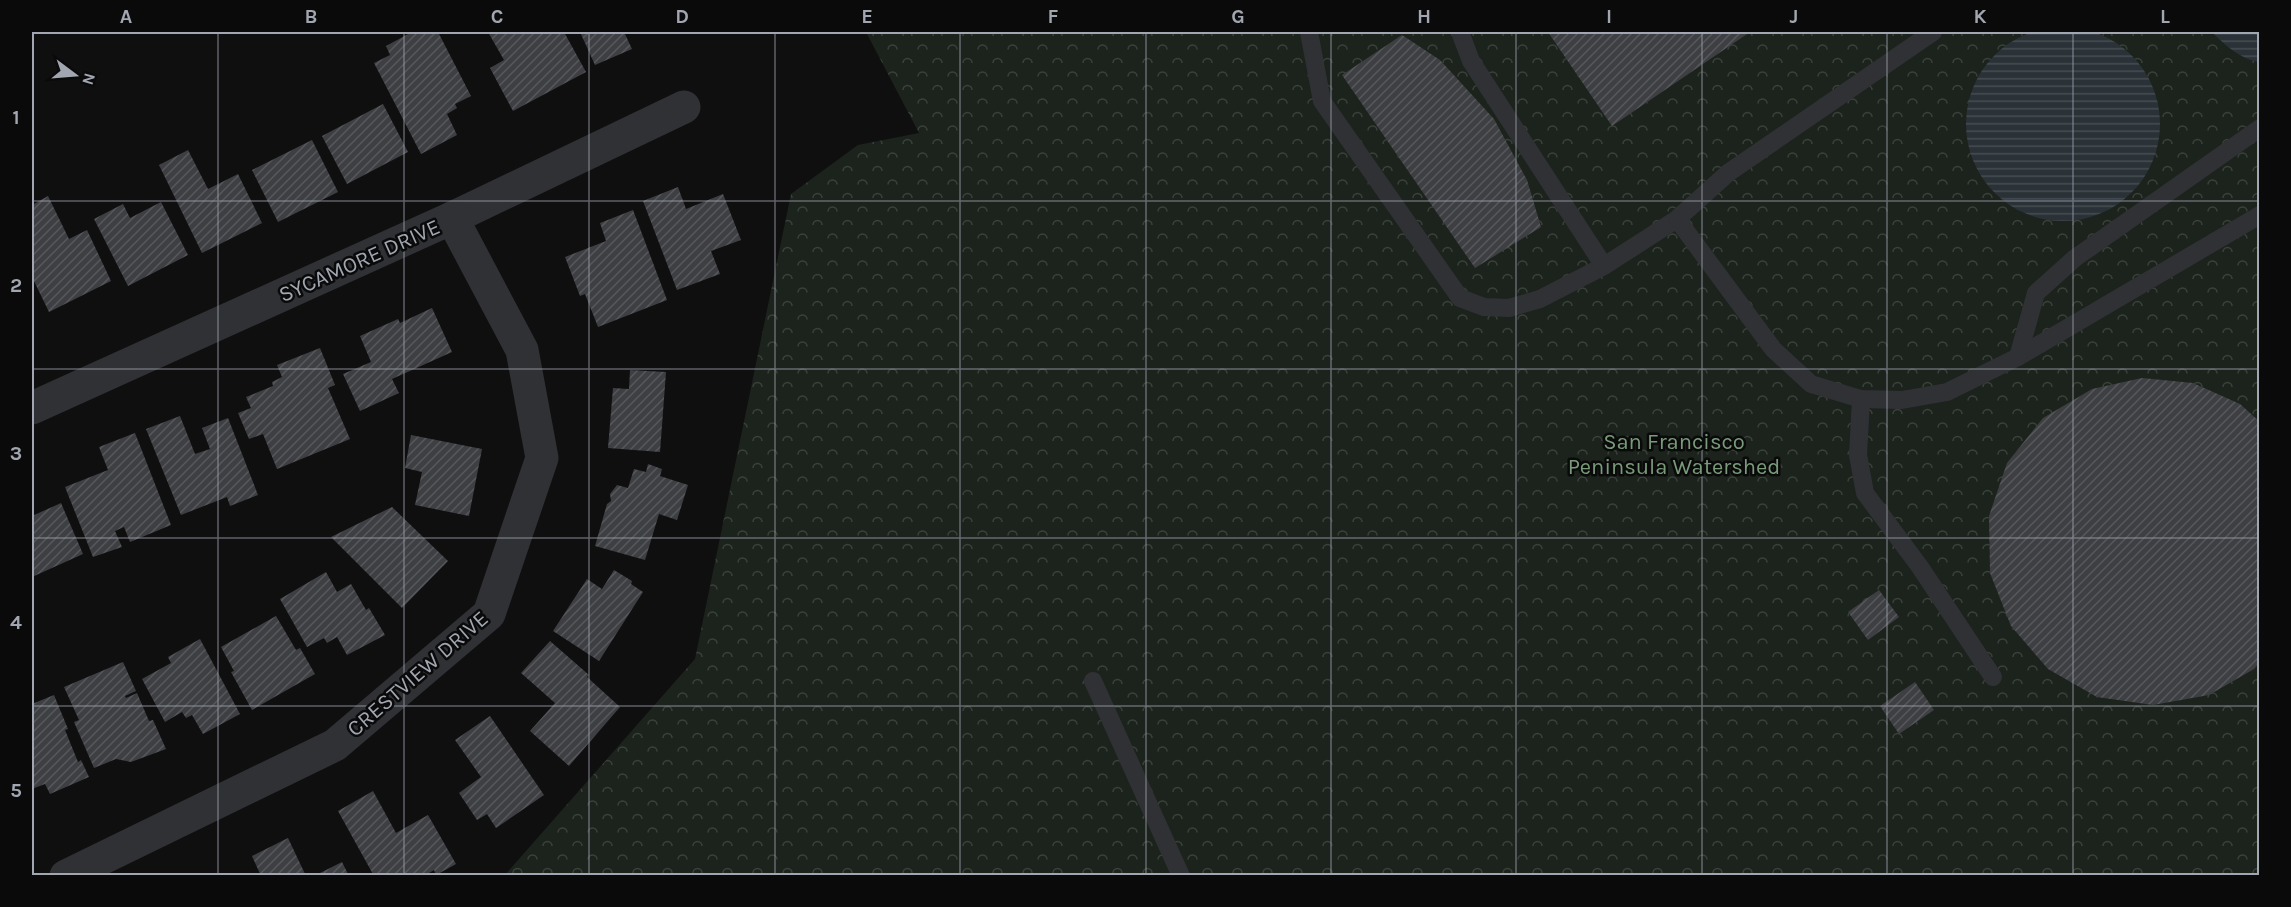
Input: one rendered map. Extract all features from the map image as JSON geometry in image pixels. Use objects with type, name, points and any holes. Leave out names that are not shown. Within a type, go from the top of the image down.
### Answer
[{"type":"street","name":"SYCAMORE DRIVE","points":[[32,408],[452,218],[684,107]]},
{"type":"street","name":"CRESTVIEW DRIVE","points":[[66,876],[335,745],[489,614],[542,458],[522,351],[452,218]]},
{"type":"lane","points":[[1309,32],[1322,101],[1460,298],[1484,307],[1509,308],[1540,299],[1604,266],[1677,219],[1728,173],[1933,32]]},
{"type":"lane","points":[[1460,32],[1471,61],[1604,266]]},
{"type":"lane","points":[[2018,357],[2036,293],[2075,258],[2259,128]]},
{"type":"lane","points":[[1677,219],[1773,349],[1811,384],[1862,399],[1902,400],[1947,392],[2018,357],[2259,215]]},
{"type":"lane","points":[[1862,399],[1858,455],[1866,493],[1920,567],[1994,677]]},
{"type":"lane","points":[[1094,681],[1181,876]]},
{"type":"green space","name":"San Francisco Peninsula Watershed","points":[[866,32],[2259,32],[2259,875],[504,876],[695,659],[791,194],[858,145],[919,133]]},
{"type":"shaded area","points":[[2063,27],[2082,29],[2109,39],[2124,49],[2138,63],[2152,87],[2158,105],[2160,124],[2158,143],[2148,170],[2138,185],[2124,199],[2100,213],[2082,219],[2063,221],[2044,219],[2017,209],[2002,199],[1988,185],[1974,161],[1968,143],[1966,124],[1968,105],[1978,78],[1988,63],[2002,49],[2026,35],[2044,29]]},
{"type":"shaded area","points":[[2212,32],[2259,32],[2259,62],[2239,55]]},
{"type":"building","points":[[412,32],[438,32],[471,96],[455,104],[457,108],[447,114],[457,135],[421,154],[374,63],[390,55],[386,46]]},
{"type":"building","points":[[488,32],[564,32],[586,72],[513,111],[490,68],[504,60]]},
{"type":"building","points":[[580,32],[624,32],[632,49],[595,65]]},
{"type":"building","points":[[1548,32],[1750,32],[1612,126]]},
{"type":"building","points":[[1402,35],[1440,60],[1494,119],[1527,180],[1541,227],[1475,268],[1342,75]]},
{"type":"building","points":[[383,104],[408,152],[347,184],[322,136]]},
{"type":"building","points":[[312,140],[338,192],[278,222],[252,170]]},
{"type":"building","points":[[188,150],[208,189],[238,174],[262,223],[202,253],[159,165]]},
{"type":"building","points":[[678,187],[686,209],[723,194],[741,240],[711,251],[720,274],[677,290],[643,201]]},
{"type":"building","points":[[48,196],[69,239],[87,230],[111,281],[49,312],[32,277],[32,205]]},
{"type":"building","points":[[161,202],[188,255],[128,286],[94,219],[123,204],[130,218]]},
{"type":"building","points":[[633,210],[667,300],[598,327],[585,294],[580,296],[565,257],[606,241],[600,223]]},
{"type":"building","points":[[432,308],[452,352],[392,379],[399,393],[360,411],[343,374],[371,362],[360,336],[398,319],[400,323]]},
{"type":"building","points":[[320,348],[335,385],[328,388],[350,439],[277,469],[263,434],[249,439],[238,413],[251,408],[246,397],[273,386],[272,382],[282,377],[277,365]]},
{"type":"building","points":[[630,370],[666,372],[660,452],[608,448],[613,388],[629,389]]},
{"type":"building","points":[[2142,378],[2193,383],[2240,404],[2260,422],[2260,662],[2254,669],[2209,695],[2153,705],[2097,697],[2048,669],[2011,626],[1990,573],[1989,516],[2007,463],[2043,418],[2092,389]]},
{"type":"building","points":[[180,416],[195,454],[210,449],[202,428],[228,418],[258,495],[230,506],[227,497],[181,515],[146,429]]},
{"type":"building","points":[[135,433],[171,525],[130,542],[124,527],[115,531],[122,547],[93,557],[65,487],[108,470],[99,447]]},
{"type":"building","points":[[411,435],[482,449],[469,516],[415,505],[422,472],[405,468]]},
{"type":"building","points":[[648,464],[662,469],[660,476],[688,485],[677,520],[659,514],[645,560],[595,546],[607,504],[611,501],[610,494],[617,485],[628,488],[634,469],[646,472]]},
{"type":"building","points":[[61,503],[83,554],[32,577],[32,516]]},
{"type":"building","points":[[392,507],[448,561],[402,608],[331,537]]},
{"type":"building","points":[[614,570],[632,581],[631,584],[643,592],[599,661],[553,631],[587,579],[602,589]]},
{"type":"building","points":[[326,572],[337,592],[351,584],[366,610],[369,608],[385,635],[347,655],[337,637],[327,643],[324,638],[307,647],[280,599]]},
{"type":"building","points":[[1879,590],[1899,617],[1868,640],[1848,612]]},
{"type":"building","points":[[276,616],[296,650],[300,648],[315,674],[252,710],[231,672],[234,671],[221,647]]},
{"type":"building","points":[[200,639],[240,714],[203,734],[192,715],[186,718],[182,712],[165,722],[142,679],[171,663],[168,657]]},
{"type":"building","points":[[550,641],[589,675],[587,677],[620,707],[569,766],[530,731],[555,703],[521,673]]},
{"type":"building","points":[[123,662],[136,691],[125,696],[126,698],[137,693],[149,721],[153,720],[166,749],[131,762],[116,759],[94,768],[74,722],[79,720],[64,687]]},
{"type":"building","points":[[1915,682],[1934,710],[1899,734],[1880,706]]},
{"type":"building","points":[[54,695],[78,762],[81,760],[89,777],[50,794],[45,784],[32,789],[32,735],[34,734],[32,704]]},
{"type":"building","points":[[490,716],[544,795],[496,828],[487,814],[477,820],[459,793],[481,777],[455,740]]},
{"type":"building","points":[[373,791],[396,833],[428,815],[456,864],[436,875],[434,870],[424,876],[374,876],[338,811]]},
{"type":"building","points":[[288,838],[306,876],[261,876],[252,856]]},
{"type":"building","points":[[342,862],[349,876],[314,876]]}]
